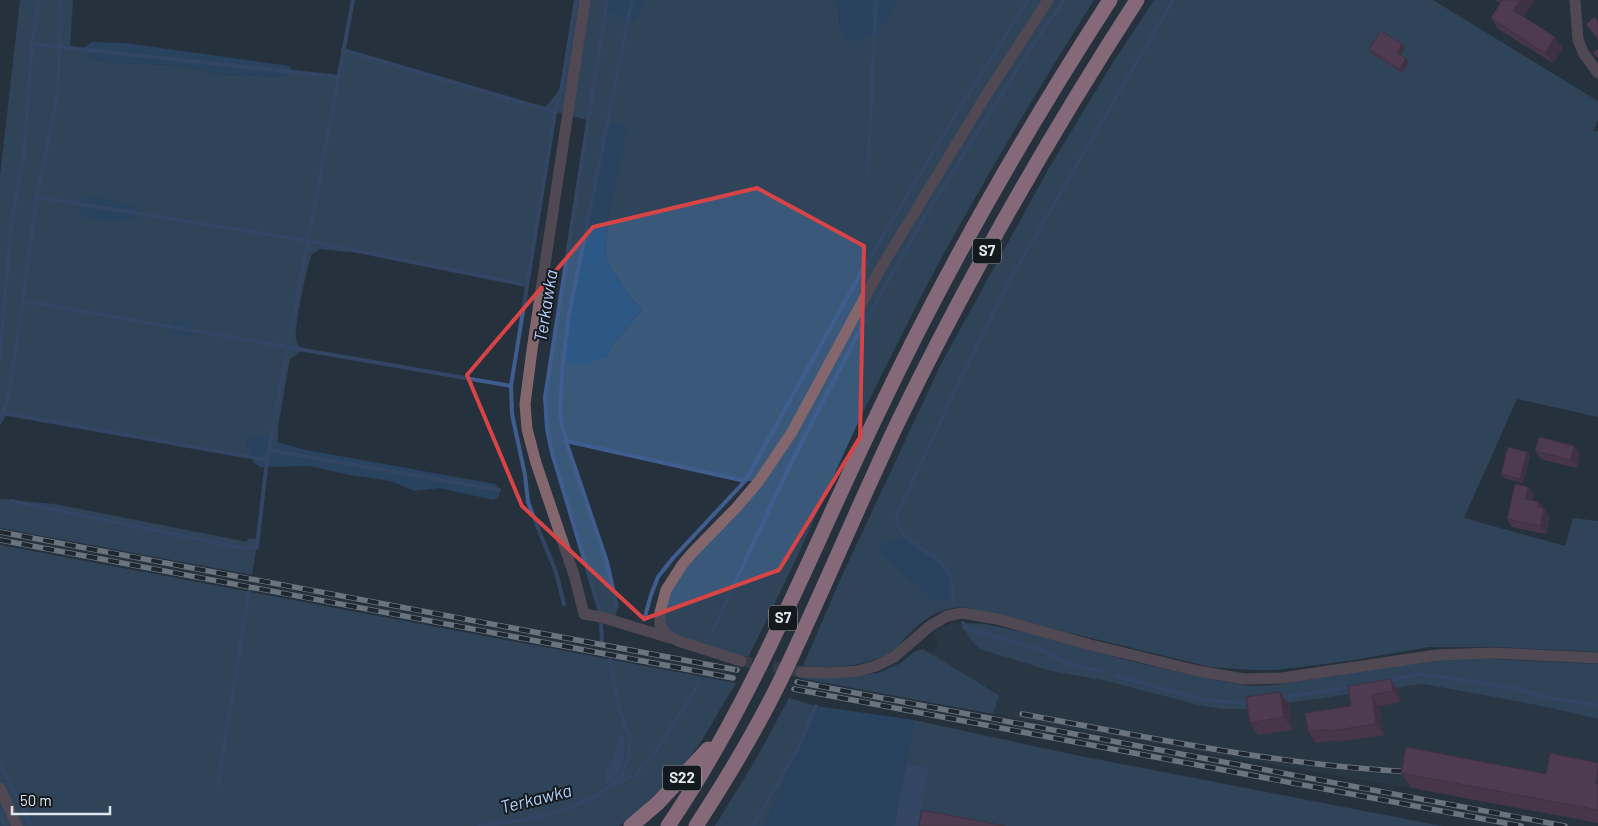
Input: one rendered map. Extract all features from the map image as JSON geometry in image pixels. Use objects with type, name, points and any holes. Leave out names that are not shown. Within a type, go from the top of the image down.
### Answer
[{"type":"highway","name":"S7","points":[[668,826],[729,726],[774,640],[840,491],[924,320],[973,228],[1023,140],[1110,0]]},
{"type":"highway","name":"S7","points":[[696,826],[731,771],[782,676],[898,422],[946,328],[1044,148],[1136,0]]},
{"type":"highway","name":"S22","points":[[631,826],[676,784],[729,726]]},
{"type":"street","points":[[585,0],[532,350],[526,397],[526,422],[536,463],[574,576],[584,614],[601,617],[672,638],[741,661]]},
{"type":"street","points":[[672,638],[663,631],[660,621],[660,612],[666,590],[692,553],[750,492],[769,468],[792,432],[879,271],[990,89],[1048,0]]},
{"type":"street","points":[[1575,0],[1578,40],[1584,54],[1598,73]]},
{"type":"street","points":[[801,672],[831,673],[858,671],[876,666],[894,657],[930,626],[947,616],[962,613],[997,619],[1198,670],[1244,678],[1282,678],[1436,655],[1492,653],[1598,658]]},
{"type":"street","points":[[0,788],[17,826]]},
{"type":"highlighted area","points":[[757,188],[864,246],[860,437],[779,570],[644,619],[522,506],[467,375],[593,227]]},
{"type":"shaded area","points":[[20,0],[73,0],[70,48],[82,49],[90,58],[114,63],[174,65],[220,74],[280,77],[292,72],[338,77],[343,50],[544,109],[562,86],[576,0],[607,0],[606,10],[634,21],[645,0],[834,0],[840,12],[839,26],[884,24],[898,0],[1094,0],[1010,137],[929,281],[867,404],[797,557],[747,659],[663,631],[666,590],[758,481],[745,481],[566,441],[607,562],[617,607],[616,616],[600,612],[552,453],[547,429],[545,397],[588,120],[555,112],[526,285],[353,250],[347,252],[320,249],[311,255],[301,300],[296,336],[297,343],[302,349],[290,359],[278,427],[278,442],[271,438],[246,442],[251,450],[252,457],[7,414],[0,426],[0,176]],"holes":[[[615,188],[607,221],[605,257],[616,277],[641,311],[616,340],[606,357],[563,361]]]},
{"type":"shaded area","points":[[607,0],[645,0],[634,21],[628,21],[606,10]]},
{"type":"shaded area","points":[[834,0],[898,0],[884,24],[874,33],[847,43],[839,26],[840,12]]},
{"type":"shaded area","points":[[1154,0],[1433,0],[1598,101],[1598,120],[1593,131],[1598,131],[1598,417],[1517,399],[1464,518],[1565,546],[1573,518],[1598,521],[1598,652],[1494,647],[1429,647],[1348,661],[1276,670],[1250,670],[1210,667],[964,607],[948,609],[934,614],[922,622],[894,650],[874,660],[850,666],[803,666],[840,580],[941,364],[1049,168],[1112,64]]},
{"type":"shaded area","points":[[92,42],[125,43],[289,66],[292,72],[280,77],[220,74],[174,65],[114,63],[90,58],[82,49]]},
{"type":"shaded area","points":[[607,123],[626,127],[607,221],[605,257],[616,277],[641,311],[616,340],[606,357],[583,366],[563,362],[568,320]]},
{"type":"shaded area","points":[[91,196],[124,203],[135,207],[138,213],[128,220],[113,222],[90,218],[84,215],[76,203]]},
{"type":"shaded area","points":[[181,320],[191,324],[194,331],[190,336],[177,336],[170,330],[168,326],[173,321]]},
{"type":"shaded area","points":[[264,436],[301,449],[495,484],[499,490],[499,496],[494,500],[439,488],[415,491],[390,481],[309,466],[260,467],[253,462],[251,450],[246,442],[252,438]]},
{"type":"shaded area","points":[[0,499],[55,504],[246,542],[249,538],[258,539],[252,575],[0,528]]},
{"type":"shaded area","points":[[906,537],[936,558],[947,570],[954,600],[941,601],[929,597],[879,552],[882,543]]},
{"type":"shaded area","points":[[0,545],[736,683],[702,740],[675,776],[654,797],[619,826],[0,826]]},
{"type":"shaded area","points":[[953,623],[963,623],[975,646],[1014,660],[1051,671],[1107,681],[1198,705],[1222,709],[1244,709],[1423,684],[1542,706],[1598,719],[1598,823],[993,714],[999,694],[930,654],[938,645],[935,641],[935,633],[938,629]]},
{"type":"shaded area","points":[[963,623],[985,624],[1042,636],[1134,662],[1249,686],[1276,685],[1438,659],[1491,659],[1598,664],[1598,719],[1542,706],[1423,684],[1244,709],[1222,709],[1198,705],[1107,681],[1051,671],[983,650],[970,639]]},
{"type":"shaded area","points":[[923,649],[999,695],[993,714],[799,678],[800,676],[853,676],[878,673],[901,663],[914,652]]},
{"type":"shaded area","points":[[789,698],[816,706],[765,826],[715,826],[756,759]]},
{"type":"shaded area","points":[[816,706],[914,720],[894,826],[765,826]]},
{"type":"shaded area","points":[[914,720],[1075,755],[1442,826],[918,826],[928,767],[906,763]]},
{"type":"shaded area","points":[[623,733],[624,754],[621,769],[612,780],[606,783],[606,768],[613,757],[619,737]]},
{"type":"shaded area","points":[[906,763],[929,767],[918,826],[894,826]]},
{"type":"building","points":[[1502,0],[1520,0],[1513,10],[1555,37],[1545,53],[1491,18]]},
{"type":"building","points":[[1594,17],[1598,21],[1598,38],[1586,25]]},
{"type":"building","points":[[1381,31],[1402,44],[1397,53],[1406,58],[1399,69],[1369,49]]},
{"type":"building","points":[[1598,49],[1598,58],[1593,53]]},
{"type":"building","points":[[1539,437],[1574,446],[1571,460],[1535,451]]},
{"type":"building","points":[[1508,447],[1527,452],[1520,479],[1501,474]]},
{"type":"building","points":[[1515,484],[1528,487],[1525,499],[1539,502],[1537,507],[1544,509],[1540,526],[1507,519]]},
{"type":"building","points":[[1391,679],[1393,691],[1372,695],[1376,724],[1330,731],[1329,729],[1308,732],[1305,713],[1351,706],[1348,686]]},
{"type":"building","points":[[1280,692],[1284,717],[1250,723],[1246,697]]},
{"type":"building","points":[[1406,747],[1546,774],[1550,753],[1598,763],[1595,783],[1598,784],[1598,810],[1401,773]]},
{"type":"building","points":[[922,810],[1005,826],[919,826]]},
{"type":"waterway","points":[[0,357],[11,226],[24,153],[32,44],[39,0]]},
{"type":"waterway","points":[[0,418],[8,399],[37,197],[58,93],[60,0]]},
{"type":"waterway","points":[[11,501],[242,548],[257,547],[267,460],[353,0]]},
{"type":"waterway","points":[[564,604],[556,572],[528,502],[525,475],[512,414],[511,386],[555,112],[562,86],[576,0]]},
{"type":"waterway","name":"Terkawka","points":[[600,612],[552,453],[547,429],[545,397],[607,0]]},
{"type":"waterway","points":[[617,607],[607,562],[566,441],[560,414],[562,372],[568,320],[632,0]]},
{"type":"waterway","points":[[868,172],[876,0]]},
{"type":"waterway","points":[[644,620],[658,577],[673,558],[745,481],[862,271],[961,106],[1028,0]]},
{"type":"waterway","points":[[712,632],[789,467],[859,332],[924,218],[1030,49],[1064,0]]},
{"type":"waterway","points":[[954,600],[947,570],[934,557],[903,534],[898,526],[896,517],[957,386],[1008,283],[1173,0]]},
{"type":"waterway","points":[[32,44],[339,77]]},
{"type":"waterway","points":[[343,50],[555,112]]},
{"type":"waterway","points":[[37,197],[308,241],[526,285]]},
{"type":"waterway","points":[[23,301],[511,386]]},
{"type":"waterway","points":[[2,413],[267,460]]},
{"type":"waterway","points":[[566,441],[745,481]]},
{"type":"waterway","points":[[268,450],[499,490]]},
{"type":"waterway","points":[[218,784],[249,592]]},
{"type":"waterway","points":[[963,623],[965,628],[1045,651],[1075,666],[1102,671]]},
{"type":"waterway","name":"Terkawka","points":[[601,624],[602,641]]},
{"type":"waterway","name":"Terkawka","points":[[479,826],[525,820],[567,809],[599,794],[621,777],[629,757],[630,739],[619,709],[610,660]]},
{"type":"waterway","points":[[1388,681],[1418,674],[1514,688],[1549,698],[1598,705]]},
{"type":"waterway","points":[[1116,676],[1205,700],[1246,703]]},
{"type":"waterway","points":[[615,784],[635,776],[655,752],[698,685]]},
{"type":"waterway","points":[[1279,698],[1351,687]]},
{"type":"waterway","points":[[753,826],[798,748],[816,706]]},
{"type":"waterway","points":[[0,765],[23,808],[30,826]]},
{"type":"waterway","points":[[0,815],[5,826]]},
{"type":"tunnel","points":[[741,661],[801,672]]},
{"type":"railway","points":[[0,532],[737,670]]},
{"type":"railway","points":[[0,540],[733,678]]},
{"type":"railway","points":[[797,682],[1565,826]]},
{"type":"railway","points":[[794,689],[1521,826]]},
{"type":"railway","points":[[1022,714],[1217,750],[1316,764],[1415,772]]}]
